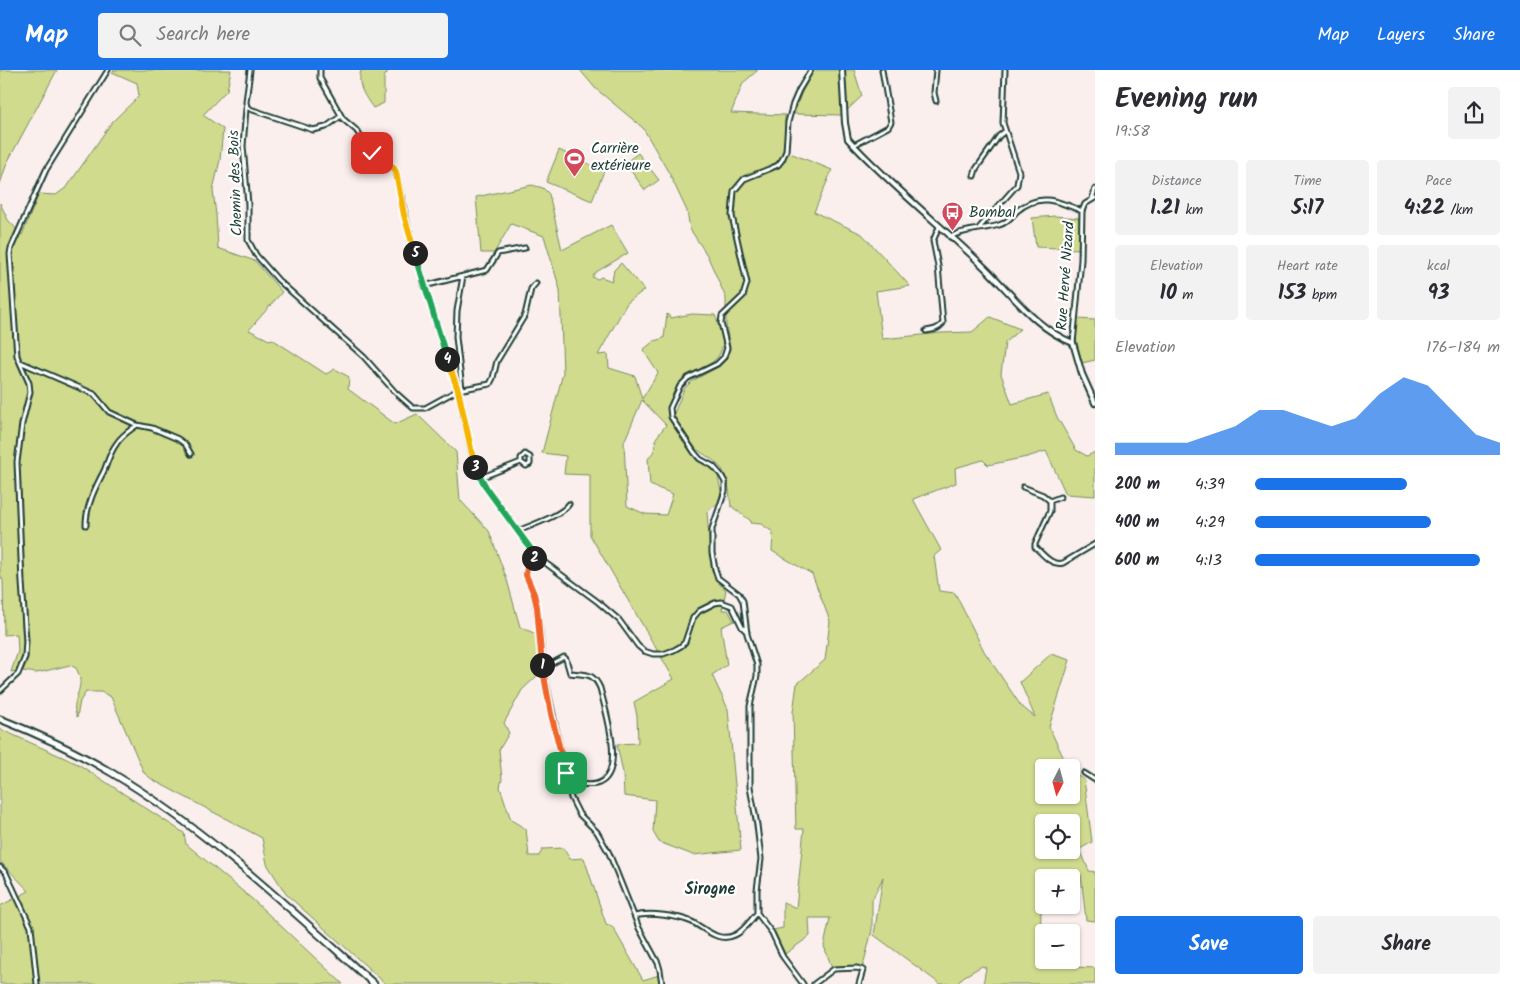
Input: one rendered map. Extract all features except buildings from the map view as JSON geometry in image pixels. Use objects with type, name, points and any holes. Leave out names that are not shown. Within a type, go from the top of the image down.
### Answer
[{"type":"highway","points":[[0,719],[64,747],[111,772],[186,822],[255,878],[374,984]]},
{"type":"street","points":[[0,691],[18,674],[25,657],[26,641],[17,462],[22,424],[30,392],[29,383],[19,362],[10,264],[11,248],[46,170],[108,70]]},
{"type":"street","name":"Chemin des Bois","points":[[250,70],[242,146],[248,204],[248,240],[256,255],[278,280],[364,357],[413,408],[425,408],[460,389],[490,384],[497,361],[525,316],[531,289],[536,283]]},
{"type":"street","points":[[320,70],[320,78],[341,116],[356,130],[372,153],[393,167],[396,172],[404,215],[424,286],[460,389]]},
{"type":"street","points":[[804,984],[783,957],[772,933],[757,913],[757,890],[761,859],[750,787],[750,706],[757,676],[757,665],[747,632],[743,601],[739,594],[718,578],[712,553],[712,529],[725,491],[725,482],[713,466],[700,459],[694,452],[671,416],[670,408],[680,386],[688,378],[717,364],[724,357],[727,348],[721,323],[722,316],[743,296],[747,283],[732,216],[734,191],[744,179],[778,165],[782,160],[786,151],[788,122],[793,104],[811,70]]},
{"type":"street","points":[[842,70],[846,132],[854,146],[989,272],[1032,318],[1073,343],[1082,374],[1095,403]]},
{"type":"street","points":[[854,146],[888,126],[891,122],[882,70]]},
{"type":"street","points":[[936,70],[934,93],[936,101]]},
{"type":"street","points":[[979,228],[1019,179],[1019,172],[1002,123],[1005,70]]},
{"type":"street","points":[[247,106],[250,109],[288,123],[313,130],[326,128],[341,116]]},
{"type":"street","points":[[974,176],[999,136],[1004,132]]},
{"type":"street","points":[[950,237],[979,228],[995,226],[1008,220],[1030,202],[1041,200],[1062,202],[1082,211],[1085,204],[1093,198],[1095,189]]},
{"type":"street","name":"Rue Hervé Nizard","points":[[1073,343],[1081,260],[1082,211]]},
{"type":"street","points":[[987,220],[995,226]]},
{"type":"street","points":[[926,331],[935,330],[942,323],[938,266],[933,242],[939,227]]},
{"type":"street","points":[[424,286],[487,270],[498,253],[525,248]]},
{"type":"street","points":[[463,276],[457,311],[456,337],[460,389],[474,466],[480,478],[536,556],[619,620],[638,646],[644,651],[662,654],[681,646],[685,642],[693,618],[699,611],[715,603],[721,602],[732,606],[742,628],[747,632]]},
{"type":"street","points":[[19,362],[94,394],[109,412],[137,425],[152,428],[178,440],[185,444],[191,454]]},
{"type":"street","points":[[86,525],[86,512],[110,454],[124,434],[137,425]]},
{"type":"street","points":[[480,478],[521,462]]},
{"type":"street","points":[[1023,487],[1038,492],[1050,501]]},
{"type":"street","points":[[1050,501],[1060,497]]},
{"type":"street","points":[[1050,501],[1050,512],[1035,544],[1035,547],[1049,561],[1058,564],[1063,563],[1095,544]]},
{"type":"street","points":[[518,531],[547,518],[569,504]]},
{"type":"street","points":[[536,556],[527,566],[526,575],[537,607],[543,668],[551,714],[571,798],[575,808],[597,832],[609,853],[630,909],[658,963],[662,984]]},
{"type":"street","points":[[543,668],[564,658],[570,673],[592,676],[597,680],[612,739],[612,764],[608,774],[599,783],[568,783]]},
{"type":"street","points":[[1084,773],[1095,780]]},
{"type":"street","points":[[0,867],[6,873],[31,927],[37,984]]},
{"type":"street","points":[[635,916],[678,917],[693,922],[717,937],[725,938],[734,936],[741,931],[757,913]]},
{"type":"street","points":[[814,984],[834,970],[857,968],[862,970],[859,984]]},
{"type":"green space","points":[[0,70],[57,70],[7,163],[0,184]]},
{"type":"green space","points":[[114,70],[231,70],[227,90],[203,115],[223,129],[220,160],[213,190],[218,248],[255,261],[282,292],[249,330],[269,340],[272,339],[326,374],[335,369],[349,377],[348,389],[395,424],[417,414],[456,452],[460,500],[489,531],[507,580],[520,627],[536,634],[539,674],[522,690],[504,723],[509,733],[499,750],[502,779],[500,787],[511,820],[526,829],[529,856],[539,856],[543,849],[563,848],[570,859],[584,858],[606,924],[612,926],[643,980],[659,975],[660,984],[386,984],[286,894],[267,864],[262,838],[153,780],[144,773],[111,697],[101,692],[86,692],[80,701],[77,717],[75,703],[80,680],[76,668],[70,665],[37,673],[23,671],[28,658],[28,646],[18,546],[23,644],[22,657],[16,671],[11,672],[18,651],[17,634],[4,635],[3,581],[0,574],[0,203],[8,220],[22,235],[39,194],[56,195],[67,187],[112,122],[139,96],[137,83],[112,72]]},
{"type":"green space","points":[[361,70],[389,70],[384,77],[384,103],[373,108],[361,86]]},
{"type":"green space","points":[[580,70],[758,70],[743,83],[731,113],[785,115],[785,151],[832,170],[814,212],[862,234],[910,286],[876,291],[882,339],[972,332],[990,317],[1020,329],[1005,343],[1001,374],[1012,404],[1048,394],[1057,417],[1076,450],[1087,456],[1095,452],[1095,496],[1066,494],[1046,451],[988,465],[983,460],[955,468],[956,483],[913,499],[941,550],[934,556],[939,591],[955,593],[984,651],[1021,706],[1035,717],[1020,682],[1051,654],[1070,660],[1049,727],[1064,759],[1035,759],[1035,804],[1080,804],[1080,777],[1084,779],[1092,842],[1080,849],[1089,871],[1095,872],[1095,921],[1086,920],[1080,869],[1035,869],[1035,914],[1041,914],[1041,924],[1035,924],[1035,969],[1095,968],[1095,984],[983,984],[986,968],[982,966],[963,977],[957,984],[940,984],[874,935],[883,877],[872,900],[872,930],[863,966],[832,968],[824,946],[830,918],[809,918],[810,936],[785,954],[773,930],[783,928],[783,902],[796,908],[804,829],[796,829],[793,712],[797,684],[825,660],[830,621],[812,574],[772,551],[773,532],[761,524],[750,523],[751,521],[731,506],[728,482],[722,469],[713,460],[696,449],[673,416],[684,389],[692,381],[720,366],[728,358],[730,348],[726,325],[726,298],[707,255],[690,229],[687,211],[670,175],[643,128],[595,88]]},
{"type":"green space","points":[[814,70],[854,70],[862,96],[842,115],[794,114],[801,94]]},
{"type":"green space","name":"Carrière extérieure","points":[[559,150],[604,171],[592,201],[546,182]]},
{"type":"green space","name":"Carrière extérieure","points":[[638,153],[659,180],[645,190],[625,163]]},
{"type":"green space","points":[[532,185],[543,188],[549,194],[562,250],[611,225],[628,253],[596,272],[592,277],[598,279],[601,277],[612,281],[614,270],[621,263],[644,290],[627,303],[598,355],[608,354],[609,368],[635,376],[642,399],[658,373],[643,350],[654,341],[664,338],[667,314],[671,318],[692,314],[715,315],[723,340],[720,354],[713,362],[682,380],[672,398],[669,414],[670,420],[696,460],[712,469],[718,476],[721,492],[718,503],[707,512],[711,564],[712,572],[716,579],[726,590],[722,610],[728,610],[734,621],[721,627],[727,665],[712,675],[728,709],[741,850],[693,855],[659,842],[653,832],[655,800],[624,796],[623,773],[617,744],[638,743],[637,716],[634,702],[674,679],[590,535],[590,475],[564,474],[566,456],[542,453],[563,373],[560,290],[544,236],[511,224],[494,253],[481,253],[476,197]],"holes":[[[642,400],[666,425],[656,438],[654,451],[648,459],[650,485],[673,494],[666,515],[645,514],[627,506],[624,442]]]},
{"type":"green space","points":[[1055,216],[1079,218],[1080,249],[1036,247],[1032,218]]},
{"type":"green space","points":[[1077,319],[1095,320],[1095,360],[1082,363],[1075,334]]},
{"type":"green space","points":[[0,729],[78,764],[184,833],[186,844],[252,899],[343,984],[0,984],[0,906],[29,891],[0,861]]},
{"type":"place","name":"Carrière extérieure","points":[[575,177]]},
{"type":"place","name":"Bombal","points":[[953,232]]},
{"type":"district","name":"Sirogne","points":[[710,889]]},
{"type":"route","points":[[372,153],[393,167],[399,180],[408,231],[458,390],[474,466],[487,489],[536,556],[527,566],[526,575],[537,607],[543,668],[551,714],[566,773]]}]
